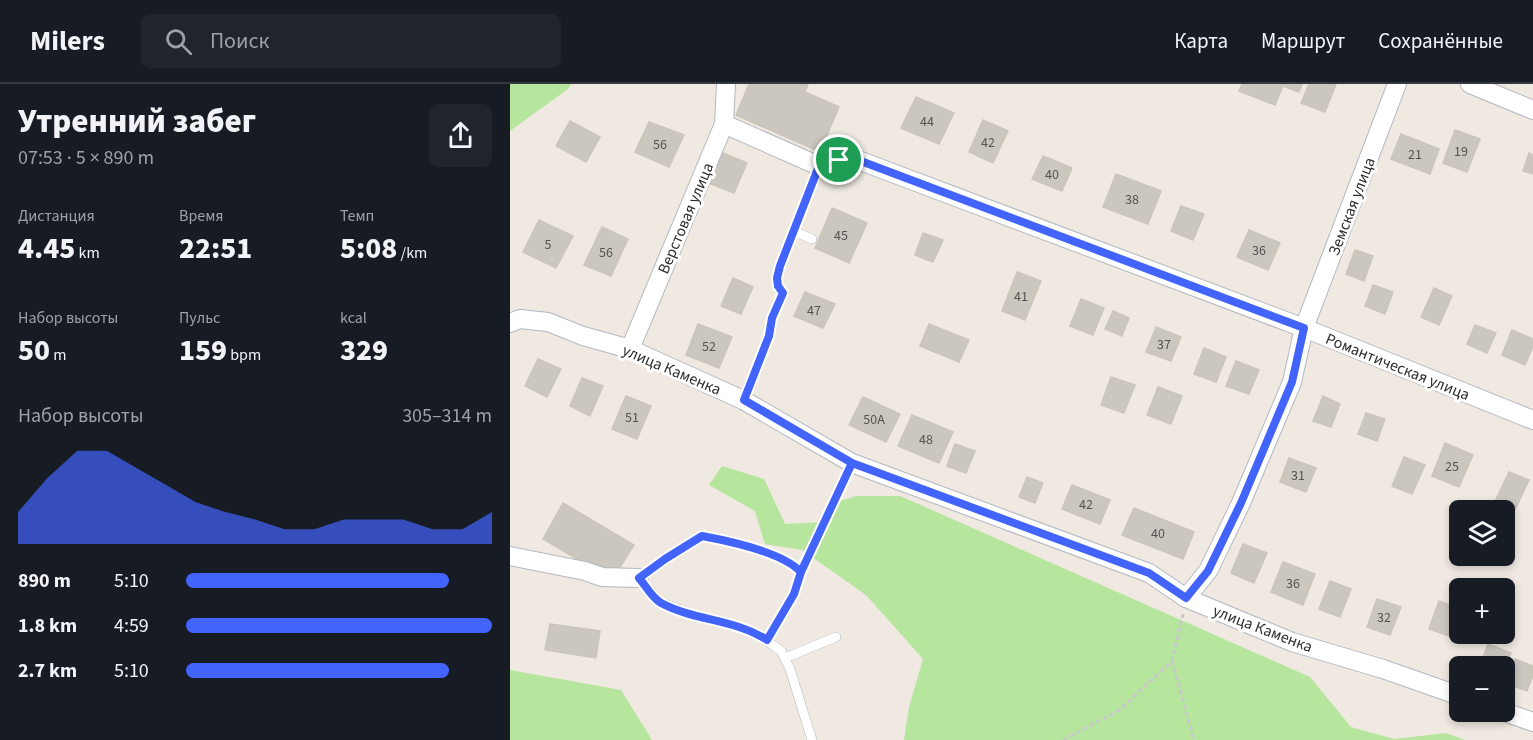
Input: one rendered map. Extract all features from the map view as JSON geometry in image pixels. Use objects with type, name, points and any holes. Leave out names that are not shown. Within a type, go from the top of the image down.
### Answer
[{"type":"street","name":"Верстовая улица","points":[[630,349],[724,124],[726,84]]},
{"type":"street","name":"Земская улица","points":[[1186,598],[1208,571],[1241,503],[1292,382],[1304,328],[1397,84]]},
{"type":"street","points":[[1470,84],[1533,110]]},
{"type":"street","points":[[724,124],[819,166]]},
{"type":"street","name":"Романтическая улица","points":[[819,166],[839,160],[858,160],[1304,328],[1533,420]]},
{"type":"street","name":"улица Каменка","points":[[510,323],[520,319],[548,322],[583,336],[630,349],[744,400],[852,463],[1149,573],[1186,598],[1292,642],[1383,669],[1449,692]]},
{"type":"street","points":[[510,556],[585,571],[602,577],[639,578]]},
{"type":"street","points":[[1515,716],[1533,722]]},
{"type":"lane","points":[[812,239],[793,231],[819,166]]},
{"type":"lane","points":[[744,400],[783,293]]},
{"type":"lane","points":[[767,640],[794,594],[801,572],[852,463]]},
{"type":"lane","points":[[801,572],[795,566],[768,554],[702,536],[639,578],[660,602],[702,618],[725,622],[756,633],[781,651],[790,669],[812,740]]},
{"type":"lane","points":[[785,658],[836,638]]},
{"type":"path","points":[[783,293],[778,286],[777,278],[793,231]]},
{"type":"path","points":[[1186,598],[1172,661],[1194,740]]},
{"type":"path","points":[[1063,740],[1118,711],[1172,661]]},
{"type":"green space","points":[[510,84],[571,84],[568,89],[510,131]]},
{"type":"green space","points":[[722,466],[764,479],[785,524],[824,522],[826,505],[857,496],[900,496],[1310,677],[1351,727],[1394,739],[1446,733],[1465,740],[904,740],[909,707],[923,659],[866,595],[802,550],[765,544],[755,511],[709,485]]},
{"type":"green space","points":[[510,670],[621,690],[652,740],[510,740]]},
{"type":"building","points":[[749,84],[808,84],[805,92],[839,107],[820,152],[736,115]]},
{"type":"building","points":[[1242,84],[1302,84],[1299,92],[1283,86],[1275,105],[1239,91]]},
{"type":"building","points":[[1309,84],[1336,84],[1325,112],[1301,103]]},
{"type":"building","points":[[916,97],[954,113],[939,144],[901,128]]},
{"type":"building","points":[[983,120],[1008,131],[993,163],[969,152]]},
{"type":"building","points":[[570,121],[600,137],[586,162],[556,146]]},
{"type":"building","points":[[649,122],[684,135],[669,167],[635,152]]},
{"type":"building","points":[[1455,130],[1480,139],[1467,172],[1443,163]]},
{"type":"building","points":[[1401,134],[1439,149],[1430,174],[1391,159]]},
{"type":"building","points":[[718,151],[747,163],[734,193],[706,182]]},
{"type":"building","points":[[1529,153],[1533,155],[1533,174],[1523,171]]},
{"type":"building","points":[[1043,156],[1072,168],[1062,191],[1032,179]]},
{"type":"building","points":[[1116,174],[1161,191],[1148,224],[1103,207]]},
{"type":"building","points":[[1181,206],[1204,214],[1193,240],[1171,231]]},
{"type":"building","points":[[832,208],[867,223],[849,263],[815,248]]},
{"type":"building","points":[[539,220],[573,236],[556,268],[523,252]]},
{"type":"building","points":[[602,227],[628,239],[611,276],[584,265]]},
{"type":"building","points":[[1249,230],[1280,243],[1268,270],[1237,257]]},
{"type":"building","points":[[923,233],[943,240],[933,262],[915,255]]},
{"type":"building","points":[[1355,250],[1373,256],[1364,281],[1346,274]]},
{"type":"building","points":[[1017,272],[1041,281],[1025,320],[1002,311]]},
{"type":"building","points":[[733,278],[753,287],[741,314],[721,306]]},
{"type":"building","points":[[1373,285],[1393,292],[1385,314],[1365,306]]},
{"type":"building","points":[[1434,288],[1452,296],[1439,325],[1421,317]]},
{"type":"building","points":[[805,292],[835,304],[823,328],[794,316]]},
{"type":"building","points":[[1081,299],[1104,308],[1093,335],[1070,326]]},
{"type":"building","points":[[1113,311],[1129,318],[1122,336],[1105,329]]},
{"type":"building","points":[[698,324],[732,337],[719,368],[686,355]]},
{"type":"building","points":[[929,324],[969,340],[959,362],[920,346]]},
{"type":"building","points":[[1475,325],[1496,333],[1487,353],[1467,344]]},
{"type":"building","points":[[1156,327],[1181,337],[1171,361],[1146,352]]},
{"type":"building","points":[[1512,330],[1533,339],[1533,346],[1525,365],[1502,355]]},
{"type":"building","points":[[1204,348],[1226,357],[1216,382],[1194,374]]},
{"type":"building","points":[[538,359],[561,369],[547,397],[525,386]]},
{"type":"building","points":[[1236,361],[1259,370],[1249,394],[1226,386]]},
{"type":"building","points":[[1111,377],[1135,385],[1124,413],[1101,405]]},
{"type":"building","points":[[582,378],[603,386],[590,416],[570,406]]},
{"type":"building","points":[[1158,387],[1182,396],[1171,424],[1147,415]]},
{"type":"building","points":[[626,396],[651,406],[637,439],[612,429]]},
{"type":"building","points":[[1323,396],[1340,404],[1331,427],[1313,421]]},
{"type":"building","points":[[863,397],[900,414],[886,442],[849,425]]},
{"type":"building","points":[[1366,413],[1385,419],[1377,441],[1358,434]]},
{"type":"building","points":[[912,415],[953,432],[939,463],[898,446]]},
{"type":"building","points":[[1445,443],[1473,455],[1459,487],[1432,476]]},
{"type":"building","points":[[955,444],[975,451],[966,473],[947,466]]},
{"type":"building","points":[[1404,457],[1425,465],[1412,494],[1392,486]]},
{"type":"building","points":[[1289,458],[1316,468],[1306,492],[1280,482]]},
{"type":"building","points":[[1509,472],[1529,480],[1515,510],[1515,500],[1496,500]]},
{"type":"building","points":[[1027,477],[1043,483],[1035,503],[1019,497]]},
{"type":"building","points":[[1072,485],[1110,500],[1100,524],[1062,509]]},
{"type":"building","points":[[563,503],[634,545],[620,567],[597,571],[543,539]]},
{"type":"building","points":[[1134,508],[1194,532],[1183,559],[1122,535]]},
{"type":"building","points":[[1243,544],[1267,553],[1254,583],[1231,573]]},
{"type":"building","points":[[1283,562],[1315,574],[1303,605],[1271,592]]},
{"type":"building","points":[[1330,581],[1351,589],[1340,617],[1319,609]]},
{"type":"building","points":[[1377,599],[1401,607],[1390,635],[1367,627]]},
{"type":"building","points":[[1439,601],[1449,604],[1449,636],[1429,629]]},
{"type":"building","points":[[550,624],[600,631],[596,658],[545,650]]},
{"type":"building","points":[[1488,644],[1511,653],[1510,656],[1484,656]]},
{"type":"building","points":[[1515,659],[1533,666],[1533,675],[1527,691],[1515,686]]},
{"type":"route","points":[[839,160],[819,166],[787,244],[777,278],[778,286],[783,293],[744,400],[852,463],[801,572],[795,566],[768,554],[702,536],[639,578],[649,591],[660,602],[702,618],[725,622],[756,633],[767,640],[794,594],[801,572],[826,517],[852,463],[1149,573],[1186,598],[1208,571],[1241,503],[1292,382],[1304,328],[858,160],[839,160]]}]
